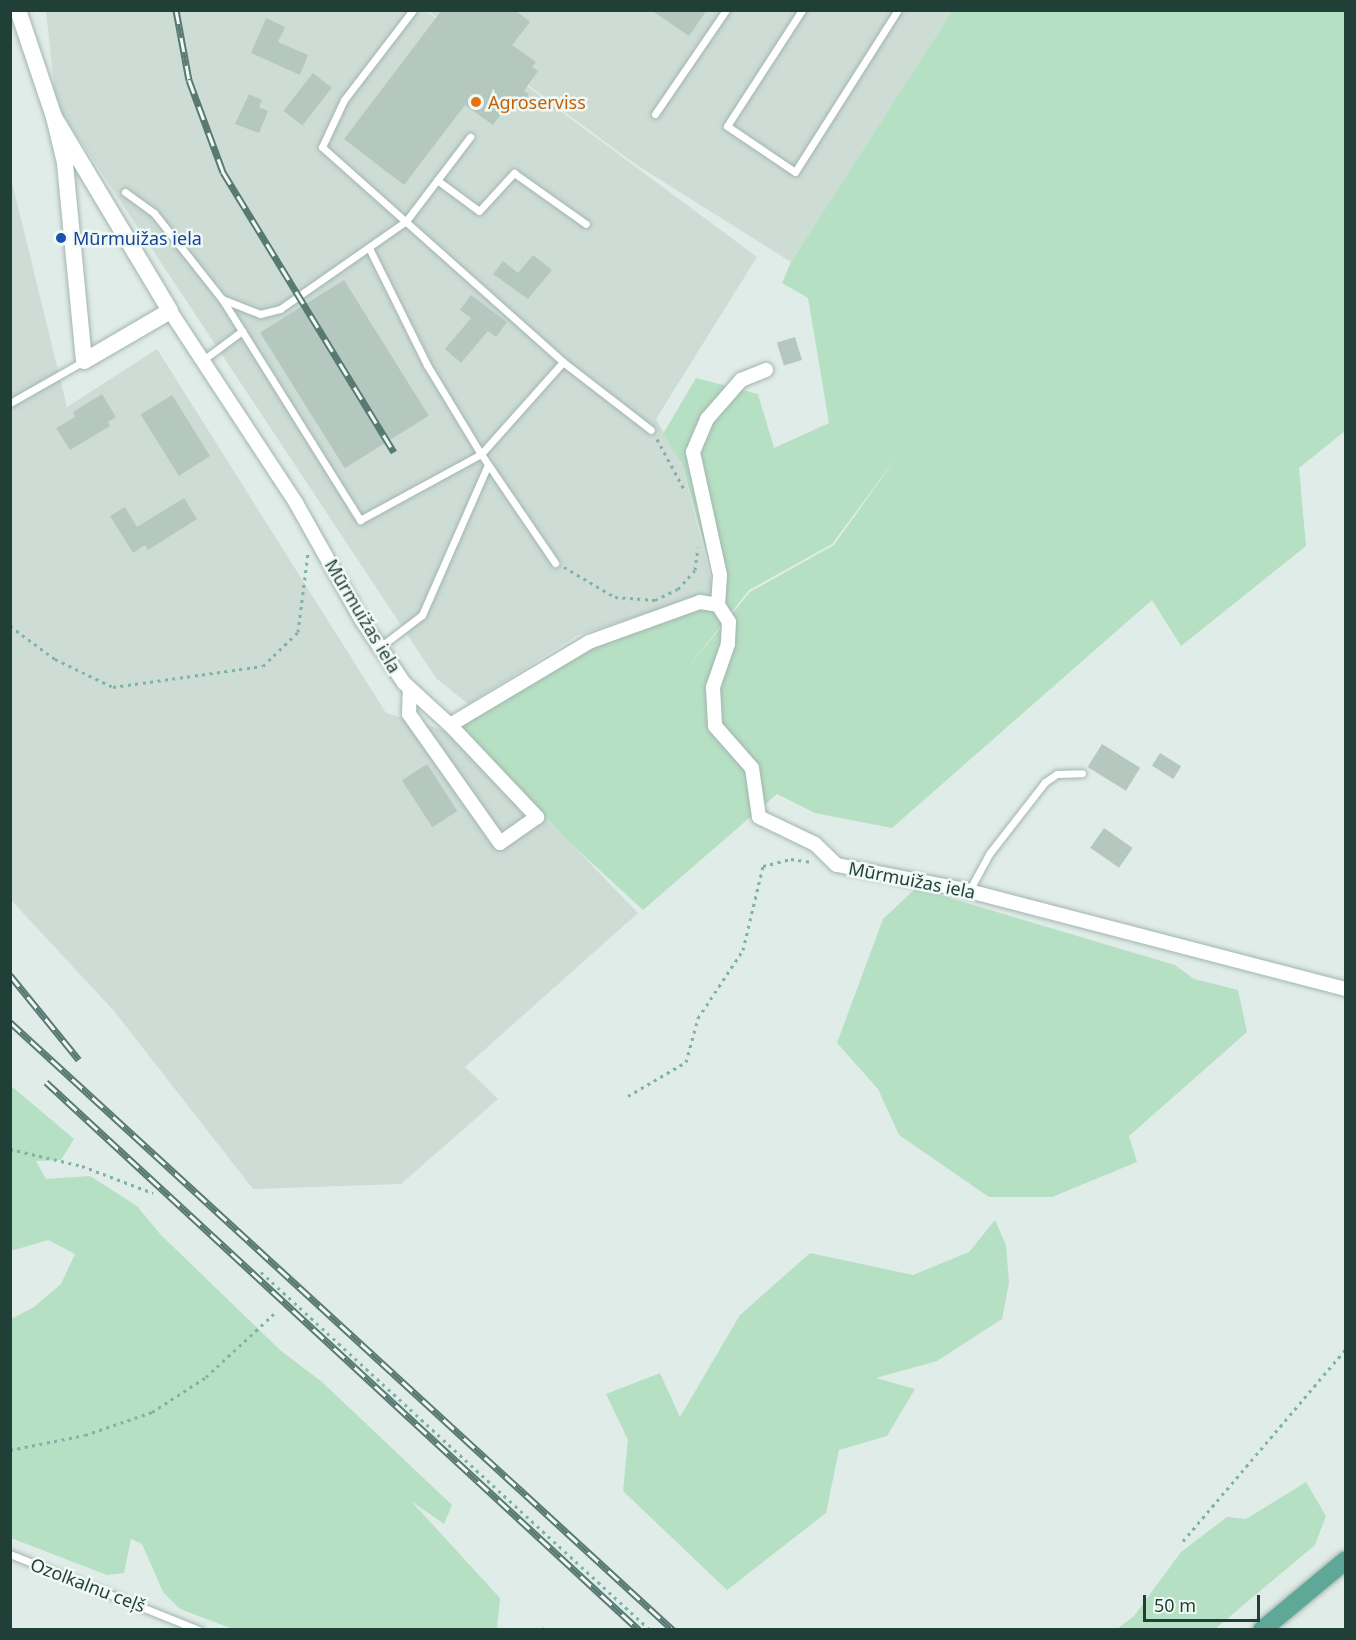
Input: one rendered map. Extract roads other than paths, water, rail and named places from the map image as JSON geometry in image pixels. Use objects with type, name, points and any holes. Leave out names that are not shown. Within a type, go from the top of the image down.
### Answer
[{"type":"main road","points":[[1262,1629],[1346,1560]]},
{"type":"street","name":"Mūrmuižas iela","points":[[16,16],[54,117],[170,311],[312,530],[380,647],[410,689],[450,725],[537,817],[500,843],[409,714],[410,689]]},
{"type":"street","points":[[54,117],[65,163],[84,361],[170,311]]},
{"type":"street","points":[[450,725],[589,642],[700,602],[717,604],[720,575],[693,452],[707,419],[741,380],[766,370]]},
{"type":"street","name":"Mūrmuižas iela","points":[[717,604],[729,622],[728,644],[713,687],[715,726],[752,768],[759,817],[815,844],[837,865],[969,891],[1346,989]]},
{"type":"lane","points":[[413,10],[344,100],[322,147],[563,362],[651,430]]},
{"type":"lane","points":[[656,114],[726,10]]},
{"type":"lane","points":[[802,10],[727,126],[795,172],[898,10]]},
{"type":"lane","points":[[222,299],[260,314],[280,309],[406,221],[470,137]]},
{"type":"lane","points":[[437,180],[479,211],[514,173],[586,224]]},
{"type":"lane","points":[[125,192],[154,213],[222,299],[360,520],[481,454],[563,362]]},
{"type":"lane","points":[[369,249],[427,365],[488,465],[555,563]]},
{"type":"lane","points":[[203,360],[242,331]]},
{"type":"lane","points":[[10,403],[84,361]]},
{"type":"lane","points":[[380,647],[422,615],[488,465]]},
{"type":"lane","points":[[969,891],[989,854],[1045,782],[1057,774],[1082,773]]},
{"type":"lane","name":"Ozolkalnu ceļš","points":[[10,1554],[200,1629]]},
{"type":"railway","points":[[176,10],[189,80],[223,172],[394,452]]},
{"type":"railway","points":[[10,975],[79,1060]]},
{"type":"railway","points":[[10,1022],[673,1630]]},
{"type":"railway","points":[[46,1082],[639,1630]]},
{"type":"place","name":"Agroserviss","points":[[476,102]]},
{"type":"place","name":"Mūrmuižas iela","points":[[61,238]]}]
